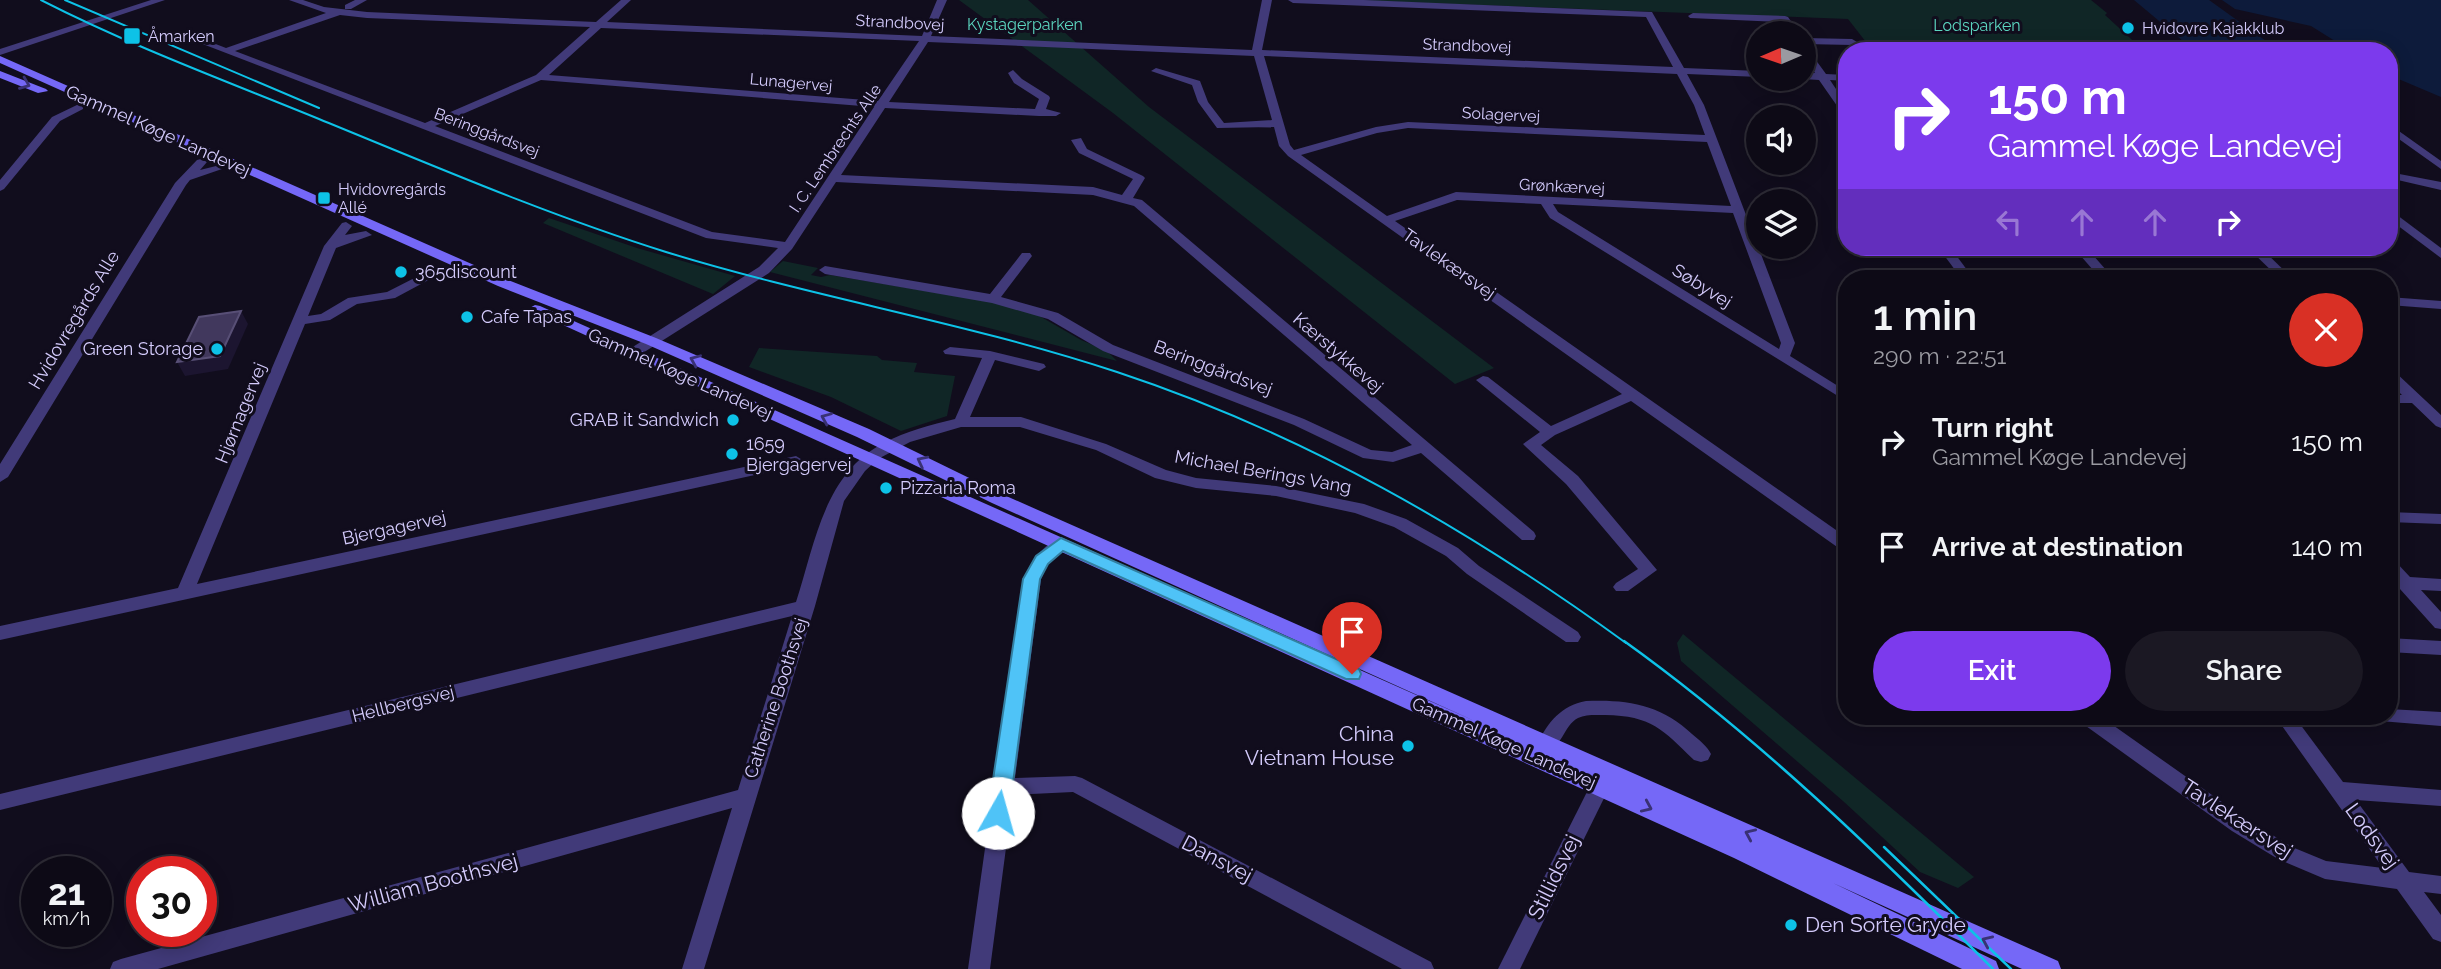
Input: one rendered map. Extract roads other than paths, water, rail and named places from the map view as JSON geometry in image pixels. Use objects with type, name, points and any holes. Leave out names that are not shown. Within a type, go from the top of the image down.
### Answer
[{"type":"main road","name":"Gammel Køge Landevej","points":[[0,59],[89,102],[503,283],[650,341],[888,446],[1010,504],[2049,969]]},
{"type":"main road","name":"Gammel Køge Landevej","points":[[0,74],[443,268],[1600,786],[1841,897],[1987,969]]},
{"type":"street","points":[[0,52],[160,0]]},
{"type":"street","name":"Strandbovej","points":[[294,0],[336,13],[1746,73]]},
{"type":"street","points":[[348,7],[362,0]]},
{"type":"street","points":[[424,127],[540,77],[626,0]]},
{"type":"street","name":"I. C. Lembrechts Alle","points":[[633,353],[764,270],[788,246],[925,38],[942,0]]},
{"type":"street","points":[[1267,0],[1258,52],[1285,146],[1292,154]]},
{"type":"street","points":[[1293,0],[1649,14],[1699,105],[1788,343],[1782,357]]},
{"type":"street","points":[[226,51],[336,13]]},
{"type":"street","points":[[1693,16],[1786,21]]},
{"type":"street","name":"Beringgårdsvej","points":[[179,33],[710,234],[788,246]]},
{"type":"street","points":[[1816,41],[1853,42]]},
{"type":"street","points":[[1816,68],[1838,100]]},
{"type":"street","points":[[1156,71],[1196,83],[1203,102],[1222,126],[1279,123]]},
{"type":"street","points":[[1013,73],[1018,81],[1045,98],[1039,113]]},
{"type":"street","points":[[1816,76],[1838,77]]},
{"type":"street","name":"Lunagervej","points":[[540,77],[883,105],[1056,113]]},
{"type":"street","points":[[0,187],[57,119],[79,107]]},
{"type":"street","name":"Solagervej","points":[[1292,154],[1376,130],[1408,125],[1712,139]]},
{"type":"street","points":[[2398,134],[2441,166]]},
{"type":"street","points":[[1077,140],[1083,151],[1139,178],[1132,192],[1125,198]]},
{"type":"street","name":"Tavlekærsvej","points":[[1292,154],[1838,539]]},
{"type":"street","name":"Hvidovregårds Alle","points":[[0,477],[181,183],[201,162]]},
{"type":"street","points":[[181,183],[193,175],[216,169]]},
{"type":"street","points":[[2398,177],[2441,186]]},
{"type":"street","name":"Kærstykkevej","points":[[835,178],[1093,191],[1138,203],[1528,536]]},
{"type":"street","name":"Grønkærvej","points":[[1386,220],[1456,197],[1739,210]]},
{"type":"street","name":"Søbyvej","points":[[1544,200],[1554,215],[1838,392]]},
{"type":"street","points":[[2398,220],[2441,254]]},
{"type":"street","name":"Hjørnagervej","points":[[185,593],[330,246],[346,226]]},
{"type":"street","points":[[330,246],[340,240],[366,235]]},
{"type":"street","points":[[993,299],[1026,256]]},
{"type":"street","points":[[2087,256],[2100,270]]},
{"type":"street","points":[[2263,256],[2277,270]]},
{"type":"street","points":[[300,321],[325,317],[353,300],[390,295],[443,268]]},
{"type":"street","name":"Beringgårdsvej","points":[[825,270],[993,299],[1053,316],[1108,348],[1299,422],[1368,455],[1393,457],[1421,447]]},
{"type":"street","points":[[2398,302],[2441,305]]},
{"type":"street","points":[[950,351],[990,355],[1039,367]]},
{"type":"street","points":[[961,422],[990,355]]},
{"type":"street","points":[[1483,380],[1550,432]]},
{"type":"street","points":[[2398,383],[2441,423]]},
{"type":"street","points":[[1622,587],[1649,570],[1572,480],[1531,444],[1550,432],[1634,394]]},
{"type":"street","points":[[2398,399],[2415,399]]},
{"type":"street","name":"Michael Berings Vang","points":[[888,446],[961,422],[1021,422],[1101,447],[1161,474],[1196,483],[1276,491],[1358,508],[1400,523],[1452,552],[1473,570],[1572,637]]},
{"type":"street","name":"Catherine Boothsvej","points":[[692,969],[806,606],[836,501],[852,473],[888,446]]},
{"type":"street","name":"Bjergagervej","points":[[0,633],[796,461]]},
{"type":"street","points":[[2398,517],[2441,519]]},
{"type":"street","points":[[979,969],[1032,579],[1042,560],[1061,544]]},
{"type":"street","points":[[2398,583],[2441,585]]},
{"type":"street","points":[[2398,584],[2441,623]]},
{"type":"street","name":"Hellbergsvej","points":[[0,802],[806,606]]},
{"type":"street","points":[[2398,646],[2441,648]]},
{"type":"street","name":"Gammel Køge Landevej","points":[[1547,744],[1568,715],[1576,709],[1637,711],[1656,716],[1701,754]]},
{"type":"street","points":[[2398,716],[2441,719]]},
{"type":"street","name":"Tavlekærsvej","points":[[2099,725],[2239,824],[2286,853],[2325,870],[2405,882]]},
{"type":"street","name":"Lodsvej","points":[[2291,725],[2441,932]]},
{"type":"street","name":"Dansvej","points":[[1002,787],[1075,784],[1423,969]]},
{"type":"street","name":"Stillidsvej","points":[[1509,969],[1600,786]]},
{"type":"street","name":"Lodsvej","points":[[2339,790],[2441,798]]},
{"type":"street","name":"William Boothsvej","points":[[121,969],[745,796]]},
{"type":"street","name":"Lodsvej","points":[[2405,882],[2441,885]]},
{"type":"water","points":[[2134,0],[2209,0],[2267,42],[2184,42]]},
{"type":"water","points":[[2222,0],[2441,0],[2441,97],[2398,79],[2398,42],[2337,42],[2311,26],[2235,9]]},
{"type":"tram line","points":[[41,0],[109,33],[179,62],[491,189],[622,238],[722,268],[1005,339],[1117,372],[1186,396],[1318,454],[1445,523],[1567,601],[1626,643]]},
{"type":"tram line","points":[[65,0],[319,108]]},
{"type":"tram line","points":[[1624,641],[1722,716],[1769,756],[1861,840],[1993,969]]},
{"type":"tram line","points":[[1884,847],[2011,969]]},
{"type":"place","name":"Hvidovre Kajakklub","points":[[2128,28]]},
{"type":"place","name":"Åmarken","points":[[132,36]]},
{"type":"place","name":"Hvidovregårds Allé","points":[[324,198]]},
{"type":"place","name":"365discount","points":[[401,272]]},
{"type":"place","name":"Cafe Tapas","points":[[467,317]]},
{"type":"place","name":"Green Storage","points":[[217,349]]},
{"type":"place","name":"GRAB it Sandwich","points":[[733,420]]},
{"type":"place","name":"1659 Bjergagervej","points":[[732,454]]},
{"type":"place","name":"Pizzaria Roma","points":[[886,488]]},
{"type":"place","name":"China Vietnam House","points":[[1408,746]]},
{"type":"place","name":"Den Sorte Gryde","points":[[1791,925]]},
{"type":"park label","name":"Kystagerparken","points":[[1025,24]]},
{"type":"park label","name":"Lodsparken","points":[[1977,25]]}]
